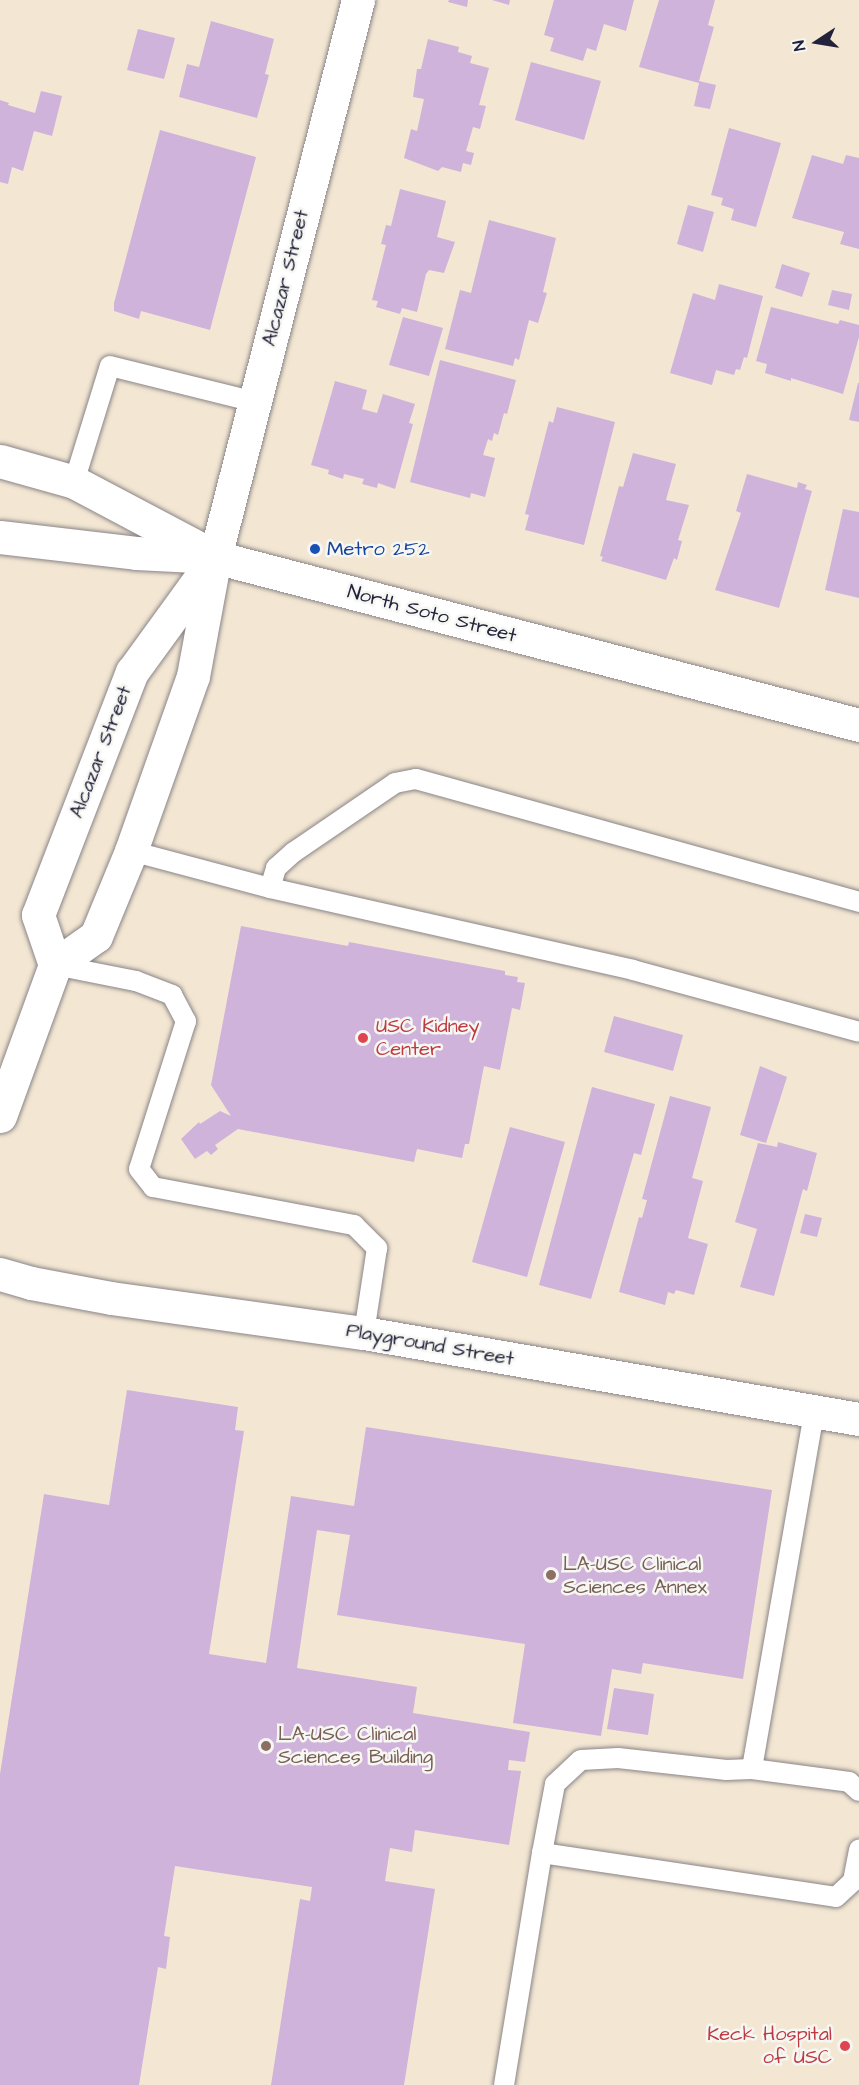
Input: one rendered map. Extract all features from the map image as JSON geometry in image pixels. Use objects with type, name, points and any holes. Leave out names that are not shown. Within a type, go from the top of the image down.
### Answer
[{"type":"street","name":"Alcazar Street","points":[[215,557],[132,672],[39,915],[55,964],[96,936],[131,851],[193,676],[215,557],[358,0]]},
{"type":"street","points":[[0,461],[74,482],[215,557]]},
{"type":"street","name":"North Soto Street","points":[[0,537],[124,552],[215,557],[859,725]]},
{"type":"street","points":[[0,1116],[55,964]]},
{"type":"street","name":"Playground Street","points":[[0,1274],[31,1283],[111,1298],[364,1333],[859,1419]]},
{"type":"lane","points":[[74,482],[110,366],[255,402]]},
{"type":"lane","points":[[270,888],[276,868],[294,852],[395,783],[416,779],[859,902]]},
{"type":"lane","points":[[131,851],[270,888],[633,970],[859,1032]]},
{"type":"lane","points":[[55,964],[136,981],[172,995],[186,1021],[139,1169],[153,1187],[354,1225],[377,1248],[364,1333]]},
{"type":"lane","points":[[752,1769],[814,1413]]},
{"type":"lane","points":[[504,2085],[555,1784],[581,1760],[618,1758],[726,1770],[752,1769],[849,1782],[859,1791]]},
{"type":"lane","points":[[542,1853],[836,1897],[853,1881],[859,1850]]},
{"type":"building","points":[[449,0],[468,0],[467,7],[448,2]]},
{"type":"building","points":[[492,0],[510,0],[509,5]]},
{"type":"building","points":[[554,0],[634,0],[626,31],[604,24],[596,51],[587,48],[583,61],[550,51],[554,38],[544,35]]},
{"type":"building","points":[[659,0],[715,0],[708,25],[714,27],[699,81],[716,85],[710,109],[694,106],[699,83],[639,67]]},
{"type":"building","points":[[211,21],[274,39],[265,74],[269,75],[257,118],[179,97],[187,64],[199,67]]},
{"type":"building","points":[[138,29],[175,38],[164,79],[127,70]]},
{"type":"building","points":[[428,39],[459,47],[458,52],[472,56],[470,63],[489,68],[479,105],[486,106],[480,129],[473,127],[466,151],[474,153],[471,165],[463,163],[461,172],[442,167],[438,171],[404,158],[411,129],[417,131],[424,99],[413,97],[417,69],[421,69]]},
{"type":"building","points":[[531,62],[601,81],[584,140],[515,120]]},
{"type":"building","points":[[41,91],[62,96],[52,136],[34,131],[23,171],[12,167],[8,184],[0,182],[0,100],[9,103],[8,105],[35,113]]},
{"type":"building","points":[[729,128],[781,143],[756,227],[731,220],[734,209],[721,205],[723,198],[711,195]]},
{"type":"building","points":[[160,130],[256,157],[210,330],[141,311],[139,319],[114,311],[114,303]]},
{"type":"building","points":[[812,155],[843,164],[846,155],[859,158],[859,249],[840,244],[844,232],[792,218]]},
{"type":"building","points":[[400,189],[446,201],[437,237],[455,242],[444,273],[429,270],[426,274],[417,312],[402,308],[400,314],[376,307],[378,301],[372,300],[386,245],[381,244],[386,225],[391,226]]},
{"type":"building","points":[[688,205],[714,212],[703,252],[677,244]]},
{"type":"building","points":[[489,220],[556,238],[543,292],[547,293],[538,323],[529,320],[519,360],[515,358],[513,366],[445,349],[460,290],[471,293]]},
{"type":"building","points":[[782,264],[810,273],[802,297],[775,288]]},
{"type":"building","points":[[719,284],[763,296],[747,358],[744,357],[740,370],[736,369],[734,375],[716,370],[712,385],[670,373],[693,293],[715,300]]},
{"type":"building","points":[[832,290],[852,294],[849,310],[828,305]]},
{"type":"building","points":[[771,307],[838,324],[840,320],[859,325],[859,337],[843,394],[791,378],[791,381],[765,373],[767,364],[756,361]]},
{"type":"building","points":[[403,317],[443,328],[429,376],[389,365]]},
{"type":"building","points":[[440,360],[516,380],[507,414],[504,413],[498,435],[494,433],[492,441],[488,439],[483,455],[495,458],[485,497],[471,493],[470,498],[410,482]]},
{"type":"building","points":[[335,381],[367,390],[362,409],[377,413],[383,394],[415,404],[409,423],[413,424],[395,489],[378,483],[377,488],[362,484],[364,479],[344,474],[343,479],[328,474],[329,470],[311,465]]},
{"type":"building","points":[[859,383],[859,422],[849,420]]},
{"type":"building","points":[[557,407],[615,422],[584,545],[525,530],[529,515],[525,514],[549,421],[553,423]]},
{"type":"building","points":[[633,453],[676,464],[666,500],[689,505],[678,540],[682,541],[677,560],[674,558],[666,580],[601,561],[603,557],[600,556],[619,486],[623,487]]},
{"type":"building","points":[[747,474],[797,488],[798,482],[807,485],[805,489],[812,491],[779,608],[715,590],[741,513],[736,511]]},
{"type":"building","points":[[843,509],[859,512],[859,598],[825,590]]},
{"type":"building","name":"USC Kidney Center","points":[[241,926],[348,946],[349,942],[505,971],[505,975],[518,977],[517,982],[525,983],[520,1010],[512,1008],[500,1070],[484,1066],[469,1144],[465,1144],[462,1158],[417,1149],[414,1162],[238,1129],[215,1145],[218,1149],[211,1155],[207,1151],[195,1159],[181,1139],[199,1122],[200,1124],[220,1111],[231,1116],[211,1085]]},
{"type":"building","points":[[614,1016],[683,1035],[673,1071],[604,1052]]},
{"type":"building","points":[[760,1066],[787,1077],[766,1143],[740,1135]]},
{"type":"building","points":[[592,1087],[655,1104],[641,1155],[634,1153],[591,1299],[539,1285]]},
{"type":"building","points":[[670,1096],[711,1107],[692,1178],[703,1181],[688,1238],[708,1244],[694,1295],[676,1290],[674,1294],[668,1292],[665,1305],[619,1292],[639,1217],[642,1218],[647,1200],[642,1199]]},
{"type":"building","points":[[510,1127],[565,1142],[527,1277],[472,1262]]},
{"type":"building","points":[[778,1142],[817,1153],[807,1191],[803,1189],[774,1296],[740,1287],[757,1229],[735,1222],[758,1143],[777,1147]]},
{"type":"building","points":[[805,1214],[822,1218],[817,1237],[800,1233]]},
{"type":"building","name":"LA-USC Clinical Sciences Building","points":[[127,1390],[238,1407],[235,1430],[244,1431],[209,1654],[266,1663],[291,1496],[354,1506],[366,1427],[772,1490],[743,1679],[643,1663],[641,1674],[612,1669],[601,1736],[513,1723],[525,1644],[337,1615],[350,1535],[317,1530],[297,1668],[417,1687],[413,1713],[530,1732],[525,1762],[509,1760],[508,1770],[521,1771],[509,1845],[415,1830],[412,1852],[390,1848],[385,1881],[435,1889],[404,2085],[271,2085],[300,1899],[310,1901],[312,1887],[175,1866],[164,1936],[170,1937],[166,1969],[158,1967],[139,2085],[0,2085],[0,1774],[44,1494],[109,1505]]},
{"type":"building","points":[[614,1688],[654,1694],[648,1735],[607,1729]]},
{"type":"place","name":"Metro 252","points":[[315,549]]},
{"type":"place","name":"USC Kidney Center","points":[[363,1038]]},
{"type":"place","name":"LA-USC Clinical Sciences Annex","points":[[551,1575]]},
{"type":"place","name":"LA-USC Clinical Sciences Building","points":[[266,1746]]},
{"type":"place","name":"Keck Hospital of USC","points":[[845,2046]]}]
